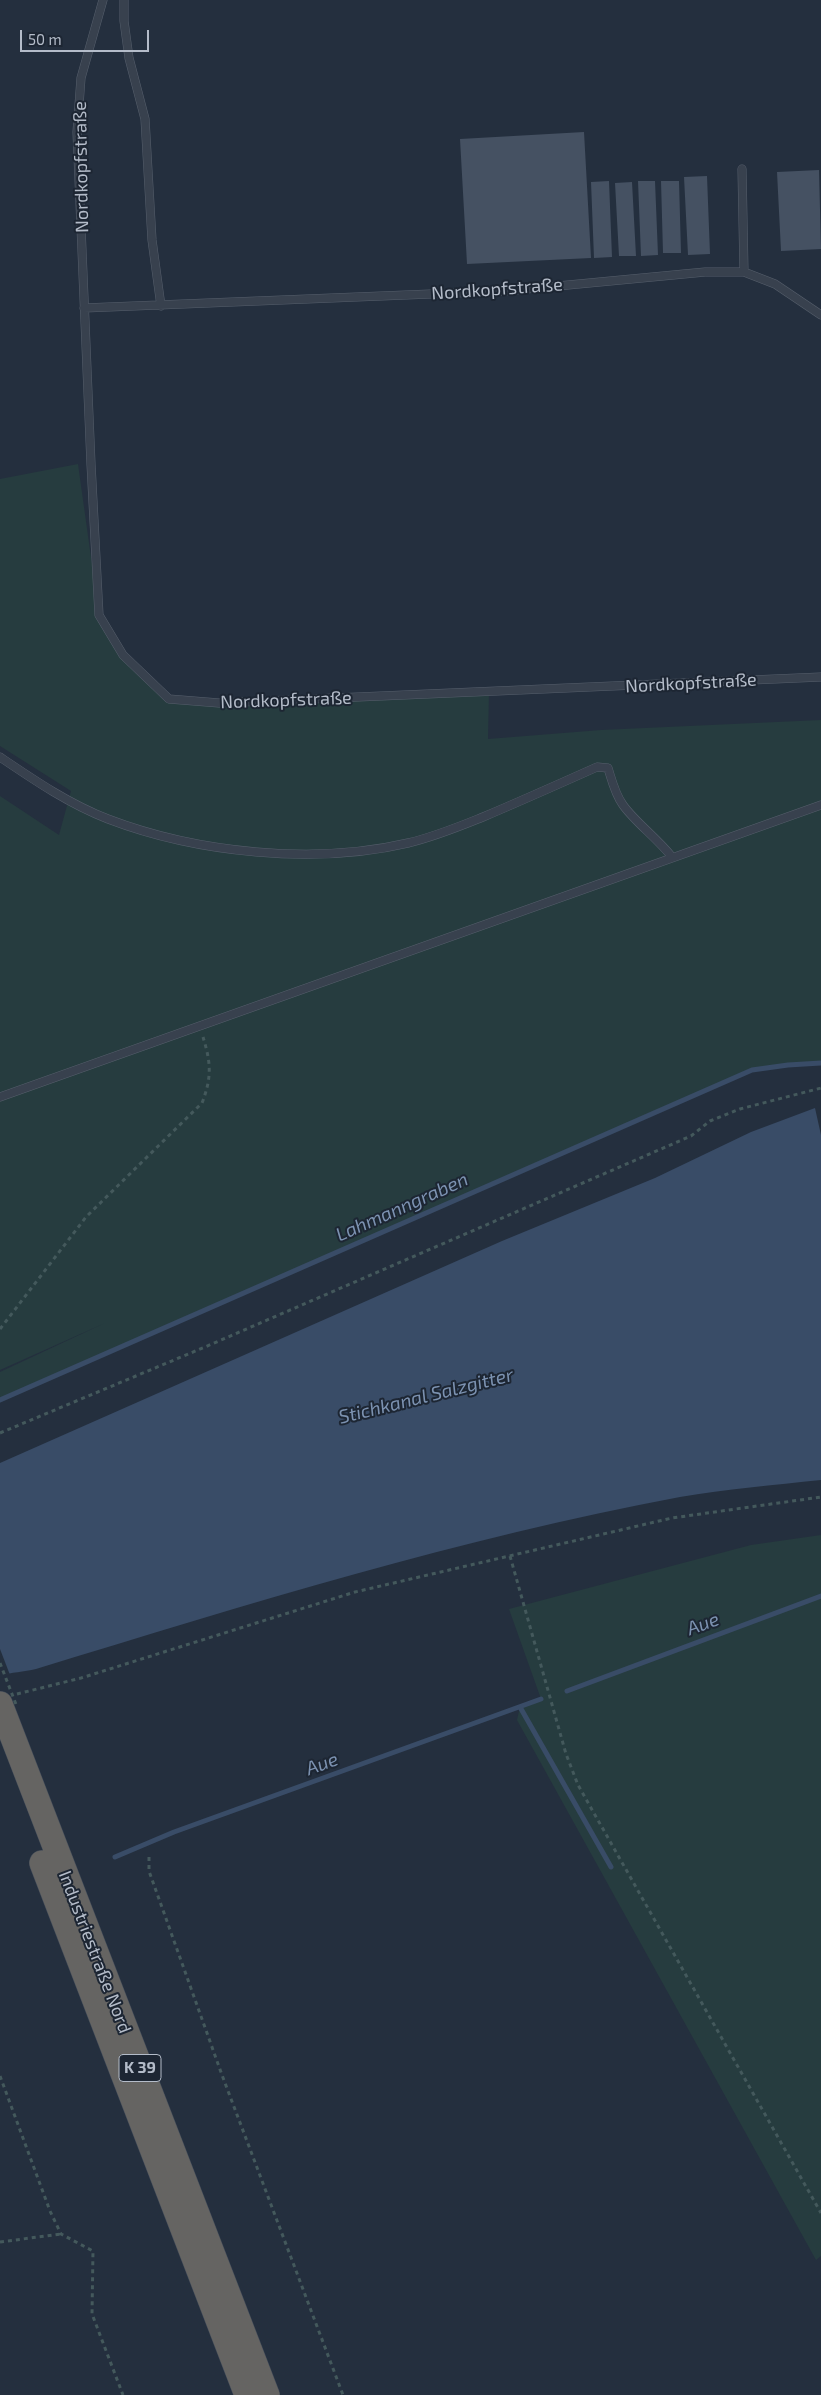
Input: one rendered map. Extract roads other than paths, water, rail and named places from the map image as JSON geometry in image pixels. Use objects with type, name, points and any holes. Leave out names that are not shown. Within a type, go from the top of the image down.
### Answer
[{"type":"highway","name":"Industriestraße Nord","points":[[7,1705],[267,2395]]},
{"type":"highway","name":"Industriestraße Nord","points":[[0,1753],[240,2388]]},
{"type":"lane","name":"Nordkopfstraße","points":[[103,0],[81,78],[77,132],[99,615],[123,655],[169,699],[219,703],[821,677]]},
{"type":"lane","points":[[124,0],[128,58],[145,120],[152,240],[160,306]]},
{"type":"lane","points":[[742,169],[744,272]]},
{"type":"lane","name":"Nordkopfstraße","points":[[84,308],[505,291],[705,272],[744,272],[775,284],[821,315]]},
{"type":"lane","points":[[0,756],[65,798],[108,819],[173,838],[257,853],[340,854],[408,843],[456,828],[597,767],[608,768],[613,787],[623,806],[659,840],[672,857]]},
{"type":"lane","points":[[0,1097],[821,805]]},
{"type":"water","name":"Stichkanal Salzgitter","points":[[815,1108],[821,1135],[821,1480],[732,1489],[680,1497],[598,1513],[517,1532],[355,1574],[195,1620],[36,1669],[0,1676],[0,1463],[502,1241],[655,1178],[751,1132]]},
{"type":"waterway","name":"Lahmanngraben","points":[[0,1400],[752,1070],[821,1063]]},
{"type":"waterway","name":"Aue","points":[[567,1691],[821,1596]]},
{"type":"waterway","name":"Aue","points":[[115,1857],[174,1832],[541,1699]]},
{"type":"waterway","points":[[520,1707],[611,1867]]}]
